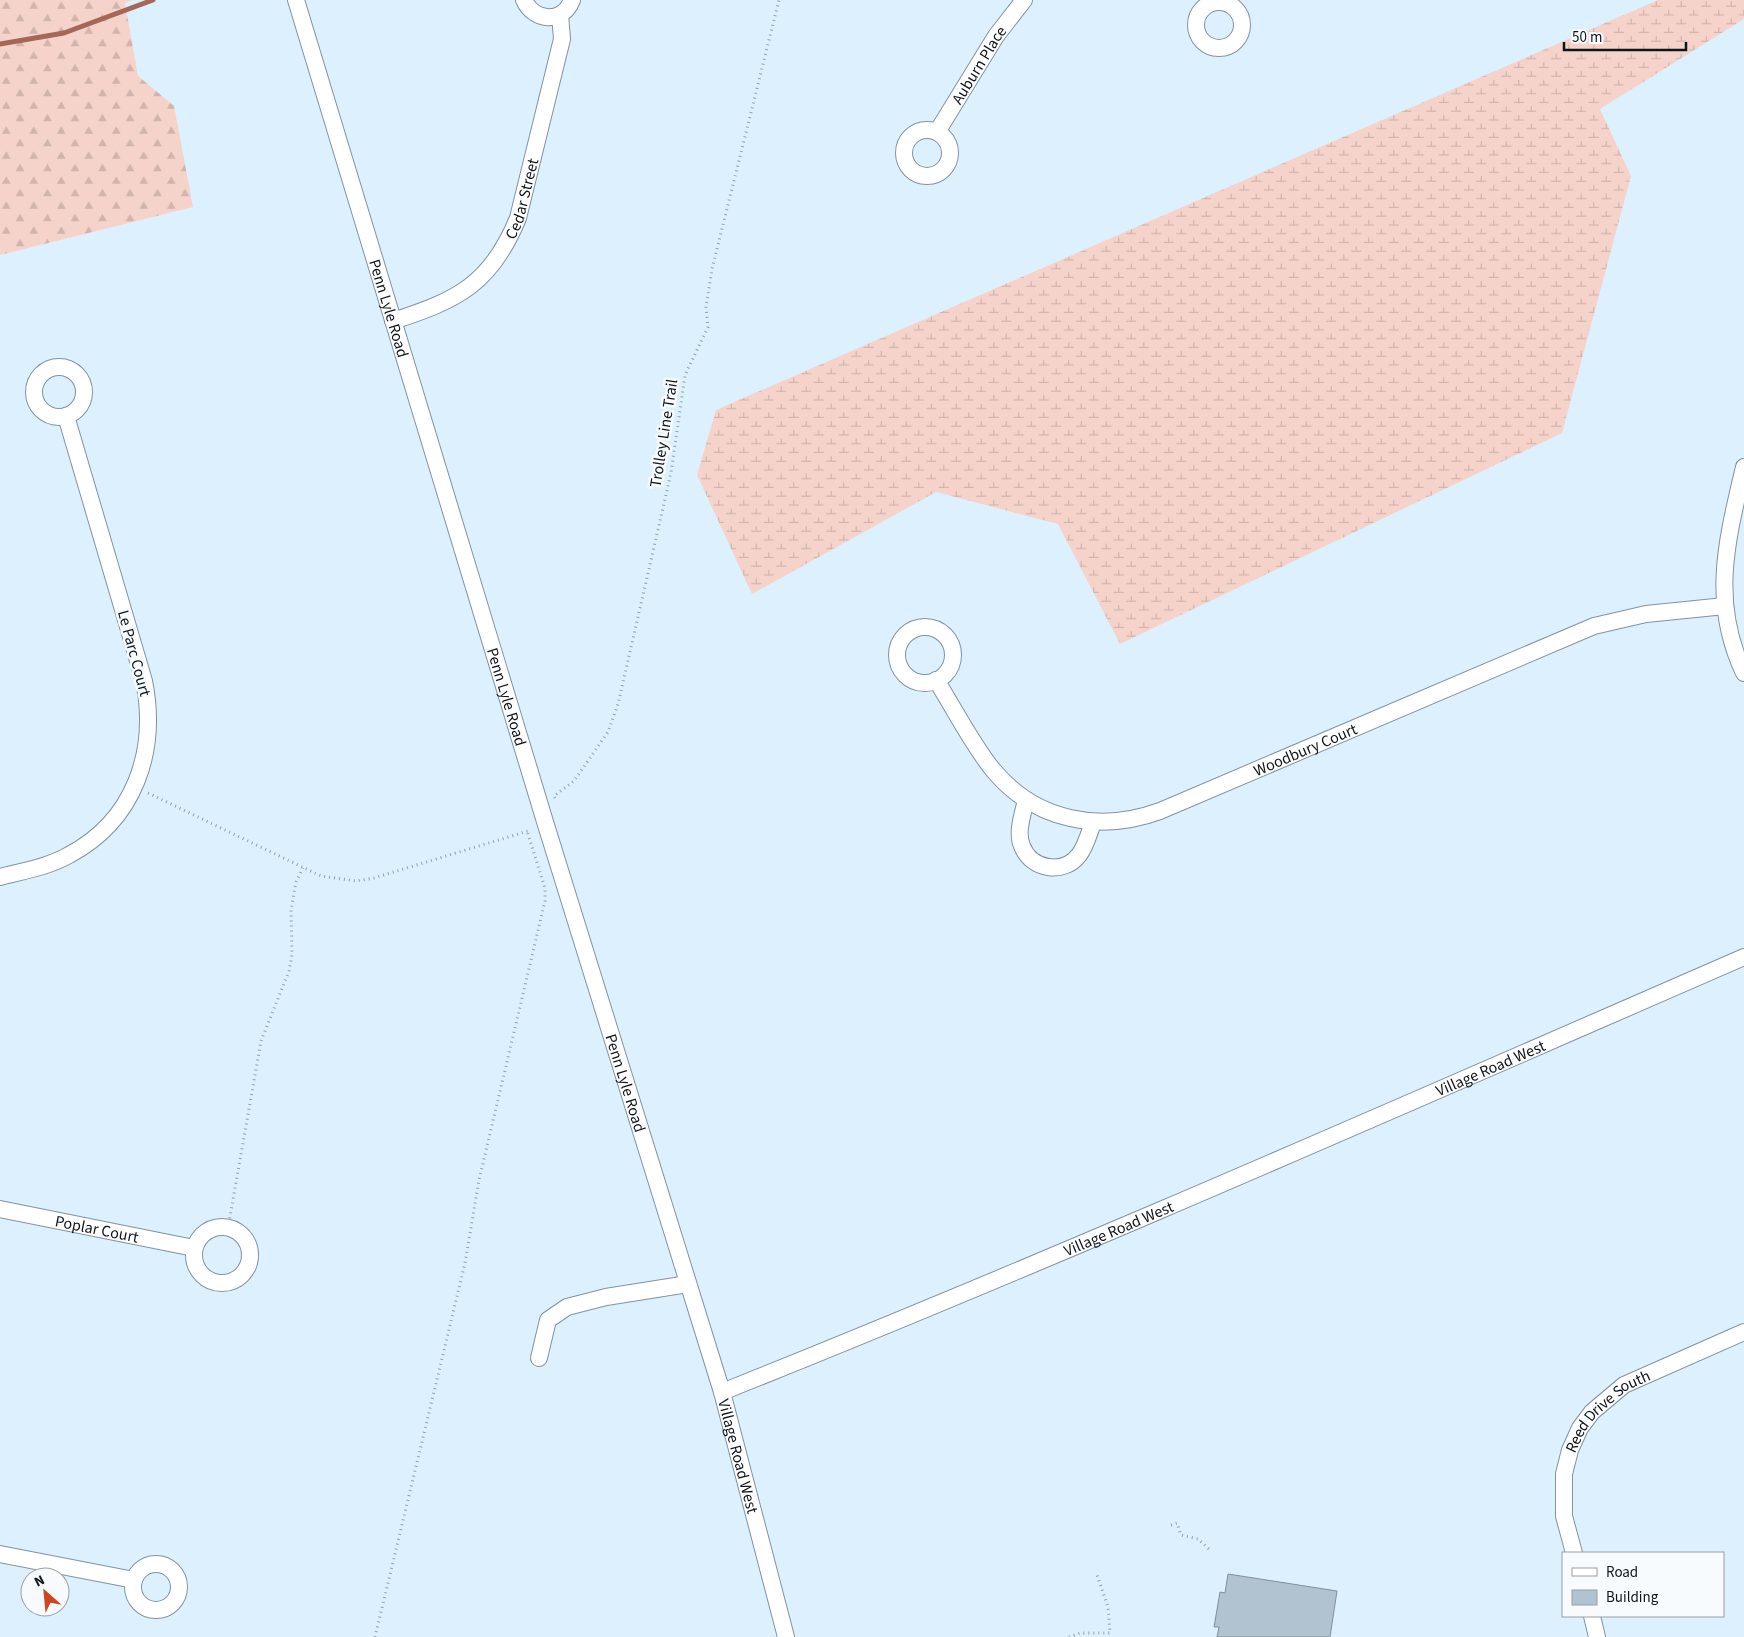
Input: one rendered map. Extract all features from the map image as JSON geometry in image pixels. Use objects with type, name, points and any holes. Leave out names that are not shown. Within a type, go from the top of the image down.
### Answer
[{"type":"street","name":"Penn Lyle Road","points":[[296,0],[722,1392]]},
{"type":"street","points":[[524,0],[528,8],[535,14],[552,18],[567,10],[572,0]]},
{"type":"street","name":"Auburn Place","points":[[937,132],[996,36],[1024,0]]},
{"type":"street","name":"Cedar Street","points":[[393,321],[438,306],[458,296],[478,281],[494,263],[508,242],[518,218],[562,39],[560,15]]},
{"type":"street","name":"Le Parc Court","points":[[0,877],[46,866],[70,855],[92,840],[110,824],[126,803],[134,786],[145,756],[149,730],[148,703],[144,681],[66,416]]},
{"type":"street","points":[[1744,467],[1726,541],[1723,573],[1725,606],[1730,635],[1744,673]]},
{"type":"street","name":"Woodbury Court","points":[[936,680],[993,769],[1009,787],[1026,800],[1062,816],[1093,823],[1118,822],[1160,811],[1594,626],[1646,614],[1725,606]]},
{"type":"street","points":[[1026,800],[1020,834],[1022,846],[1027,856],[1042,866],[1060,868],[1070,864],[1084,848],[1093,823]]},
{"type":"street","name":"Village Road West","points":[[786,1637],[722,1392],[842,1345],[1744,958]]},
{"type":"street","name":"Poplar Court","points":[[0,1209],[194,1248]]},
{"type":"street","points":[[220,1227],[228,1228],[241,1234],[247,1243],[250,1253],[246,1269],[238,1277],[220,1282],[204,1276],[197,1268],[194,1248],[199,1238],[206,1231],[220,1227]]},
{"type":"street","points":[[539,1358],[548,1320],[567,1307],[606,1297],[688,1284]]},
{"type":"street","name":"Reed Drive South","points":[[1574,1552],[1564,1516],[1564,1474],[1570,1450],[1580,1428],[1592,1412],[1624,1385],[1744,1332]]},
{"type":"street","points":[[0,1554],[134,1580]]},
{"type":"street","points":[[1592,1617],[1597,1637]]},
{"type":"path","name":"Trolley Line Trail","points":[[554,796],[574,781],[608,732],[618,704],[671,473],[685,375],[708,327],[706,307],[712,269],[779,0]]},
{"type":"path","points":[[134,786],[321,876],[338,879],[356,881],[374,878],[527,831],[545,888],[545,901],[479,1180],[466,1263],[375,1637]]},
{"type":"path","points":[[228,1228],[261,1041],[289,971],[292,954],[291,910],[296,882],[304,868]]},
{"type":"path","points":[[1171,1525],[1177,1523],[1181,1535],[1198,1539],[1209,1549]]},
{"type":"path","points":[[1069,1637],[1080,1633],[1110,1633],[1108,1607],[1097,1574]]},
{"type":"green space","points":[[0,0],[132,0],[125,3],[138,76],[174,106],[193,207],[0,255]]},
{"type":"green space","points":[[1658,0],[1744,0],[1744,19],[1600,109],[1631,176],[1562,433],[1120,644],[1058,524],[936,492],[752,594],[697,475],[716,410]]},
{"type":"building","points":[[1228,1574],[1337,1591],[1330,1637],[1217,1637],[1219,1627],[1214,1627],[1220,1592],[1225,1593]]},
{"type":"waterway","points":[[0,44],[64,33],[153,0]]}]
